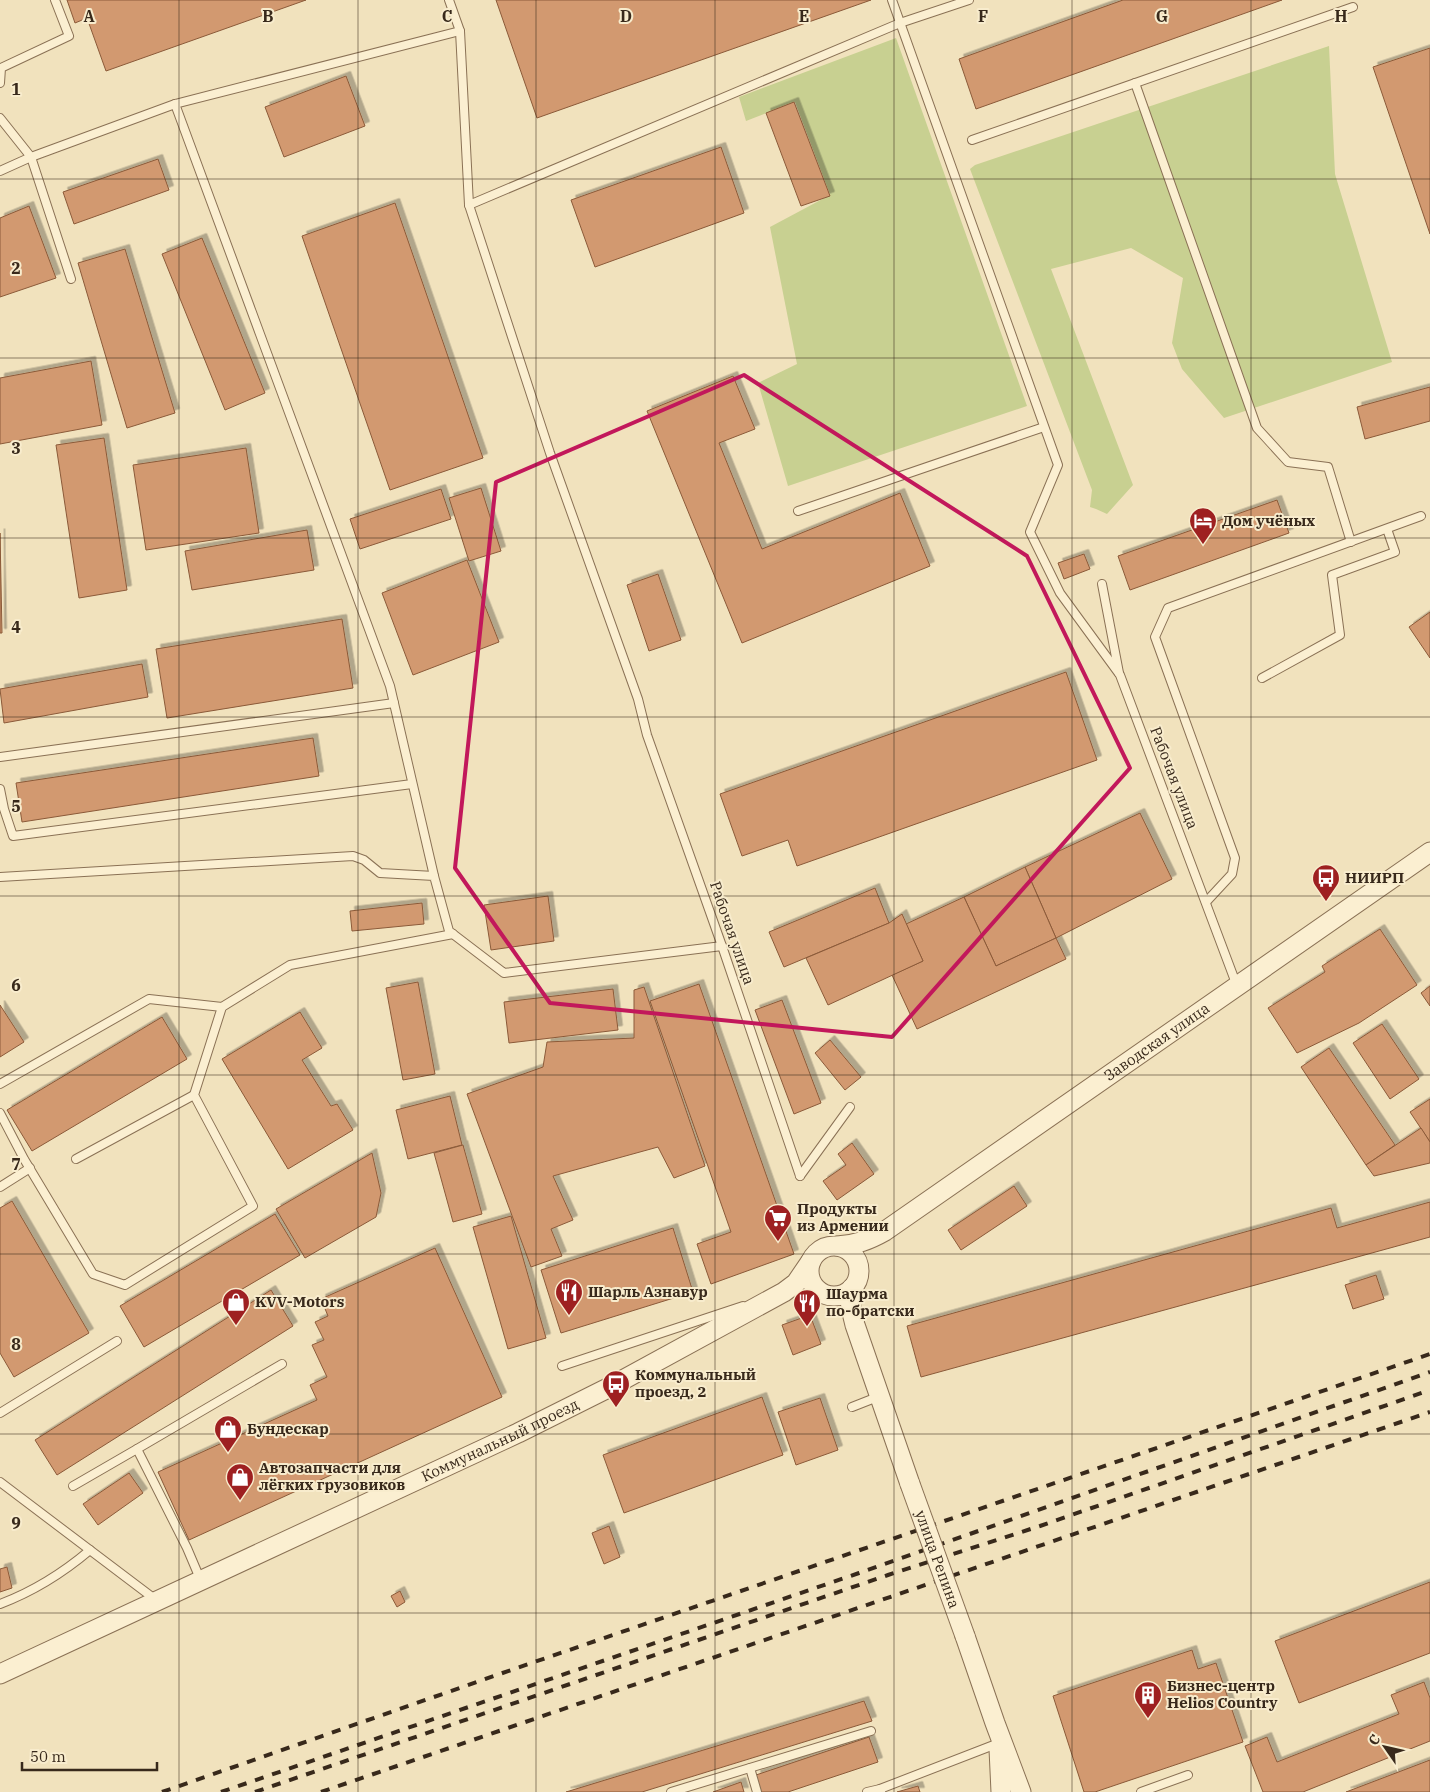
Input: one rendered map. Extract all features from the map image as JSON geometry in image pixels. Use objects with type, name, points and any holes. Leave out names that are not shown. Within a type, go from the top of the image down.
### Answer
[{"type":"street","name":"Заводская улица","points":[[837,1246],[852,1245],[869,1240],[885,1231],[1430,852]]},
{"type":"street","name":"Заводская улица","points":[[855,1281],[866,1252],[885,1231]]},
{"type":"street","points":[[837,1246],[851,1253],[858,1266],[855,1281],[846,1293],[827,1295],[817,1290],[809,1276],[811,1261],[815,1254],[822,1249],[837,1246]]},
{"type":"street","name":"Коммунальный проезд","points":[[0,1674],[518,1433],[608,1388],[784,1292],[796,1283],[811,1261]]},
{"type":"street","name":"улица Репина","points":[[855,1281],[850,1297],[855,1325],[995,1723],[1022,1792]]},
{"type":"street","name":"Коммунальный проезд","points":[[784,1292],[811,1290],[827,1295]]},
{"type":"street","name":"улица Репина","points":[[827,1295],[846,1309],[855,1325]]},
{"type":"street","points":[[995,1723],[999,1744],[1001,1792]]},
{"type":"lane","points":[[0,83],[1,68],[69,36],[55,0]]},
{"type":"lane","name":"Рабочая улица","points":[[448,0],[460,31],[469,205],[550,453],[638,699],[647,735],[722,946],[800,1176],[850,1107]]},
{"type":"lane","name":"Рабочая улица","points":[[892,0],[1058,465],[1030,532],[1060,593],[1120,675],[1237,986]]},
{"type":"lane","points":[[469,205],[900,23],[969,0]]},
{"type":"lane","points":[[972,140],[1354,7]]},
{"type":"lane","points":[[0,171],[32,157],[175,104],[460,31]]},
{"type":"lane","points":[[1135,83],[1257,428],[1288,462],[1328,467],[1351,542]]},
{"type":"lane","points":[[175,104],[390,686],[434,876],[449,931],[504,973],[722,946]]},
{"type":"lane","points":[[0,118],[32,157],[71,279]]},
{"type":"lane","points":[[798,511],[1044,427]]},
{"type":"lane","points":[[1206,902],[1232,874],[1235,858],[1155,637],[1168,608],[1421,516]]},
{"type":"lane","points":[[1262,678],[1340,636],[1332,575],[1396,552],[1387,528]]},
{"type":"lane","points":[[1102,584],[1120,675]]},
{"type":"lane","points":[[0,757],[394,703]]},
{"type":"lane","points":[[0,789],[13,836],[412,784]]},
{"type":"lane","points":[[0,877],[353,856],[364,860],[380,873],[434,876]]},
{"type":"lane","points":[[0,1084],[149,999],[222,1007],[290,966],[453,934]]},
{"type":"lane","points":[[76,1159],[194,1095],[222,1007]]},
{"type":"lane","points":[[0,1113],[30,1168],[93,1274],[125,1285],[253,1206],[194,1095]]},
{"type":"lane","points":[[0,1187],[30,1168]]},
{"type":"lane","points":[[562,1366],[751,1303],[767,1302]]},
{"type":"lane","points":[[0,1413],[118,1341]]},
{"type":"lane","points":[[73,1486],[282,1364]]},
{"type":"lane","points":[[852,1407],[880,1396]]},
{"type":"lane","points":[[137,1449],[187,1548],[201,1581]]},
{"type":"lane","points":[[0,1482],[157,1601]]},
{"type":"lane","points":[[0,1604],[14,1599],[70,1566],[90,1550]]},
{"type":"lane","points":[[672,1792],[870,1732]]},
{"type":"lane","points":[[867,1792],[880,1790],[999,1744]]},
{"type":"lane","points":[[750,1768],[757,1792]]},
{"type":"lane","points":[[1140,1792],[1188,1775]]},
{"type":"highlighted area","points":[[744,375],[1027,556],[1130,768],[892,1037],[550,1003],[455,868],[496,482]]},
{"type":"green space","points":[[896,38],[1027,406],[788,486],[758,383],[797,364],[770,227],[830,195],[795,102],[746,121],[739,97]]},
{"type":"green space","points":[[1329,46],[1335,174],[1392,362],[1224,418],[1182,369],[1172,343],[1183,278],[1131,248],[1051,269],[1133,485],[1107,514],[1090,507],[1092,490],[970,169],[975,165]]},
{"type":"building","points":[[67,0],[306,0],[106,71],[87,18],[75,23]]},
{"type":"building","points":[[496,0],[871,0],[537,118]]},
{"type":"building","points":[[1123,0],[1282,0],[976,109],[959,59]]},
{"type":"building","points":[[1430,48],[1430,234],[1373,67]]},
{"type":"building","points":[[346,76],[365,126],[284,157],[265,107]]},
{"type":"building","points":[[794,102],[830,196],[801,206],[766,113]]},
{"type":"building","points":[[721,147],[744,213],[595,267],[571,200]]},
{"type":"building","points":[[158,159],[169,190],[74,224],[63,192]]},
{"type":"building","points":[[395,203],[483,458],[390,490],[302,236]]},
{"type":"building","points":[[29,206],[56,278],[0,297],[0,218]]},
{"type":"building","points":[[202,238],[265,393],[225,410],[162,254]]},
{"type":"building","points":[[125,249],[175,413],[127,428],[78,263]]},
{"type":"building","points":[[91,361],[102,425],[0,444],[0,378]]},
{"type":"building","points":[[733,376],[755,429],[719,443],[762,549],[900,493],[930,566],[742,643],[647,411]]},
{"type":"building","points":[[1430,387],[1430,421],[1365,439],[1357,407]]},
{"type":"building","points":[[104,438],[127,590],[79,598],[56,445]]},
{"type":"building","points":[[246,448],[259,533],[146,550],[133,465]]},
{"type":"building","points":[[481,488],[501,551],[469,561],[449,498]]},
{"type":"building","points":[[441,489],[451,519],[360,549],[350,519]]},
{"type":"building","name":"Дом учёных","points":[[1277,500],[1289,533],[1130,590],[1118,556]]},
{"type":"building","points":[[307,530],[314,570],[192,590],[185,551]]},
{"type":"building","points":[[0,533],[2,633],[0,633]]},
{"type":"building","points":[[1084,554],[1090,569],[1064,579],[1058,563]]},
{"type":"building","points":[[467,560],[499,642],[413,675],[382,593]]},
{"type":"building","points":[[658,574],[681,640],[649,651],[627,585]]},
{"type":"building","points":[[1430,612],[1430,658],[1409,627]]},
{"type":"building","points":[[342,619],[353,688],[167,718],[156,649]]},
{"type":"building","points":[[142,664],[148,697],[4,723],[0,689]]},
{"type":"building","points":[[1066,672],[1097,760],[797,866],[788,840],[742,856],[720,794]]},
{"type":"building","points":[[313,738],[319,776],[22,822],[16,783]]},
{"type":"building","points":[[1140,813],[1172,879],[1056,938],[1025,867]]},
{"type":"building","points":[[1025,867],[1056,938],[996,966],[964,897]]},
{"type":"building","points":[[875,888],[889,923],[784,967],[769,932]]},
{"type":"building","points":[[548,896],[554,941],[491,950],[484,905]]},
{"type":"building","points":[[964,897],[996,966],[1056,938],[1066,959],[917,1029],[892,975],[923,961],[906,924]]},
{"type":"building","points":[[422,903],[424,924],[352,931],[350,911]]},
{"type":"building","points":[[902,914],[923,961],[828,1005],[806,958],[889,923]]},
{"type":"building","points":[[1380,929],[1417,985],[1359,1023],[1297,1053],[1268,1008],[1325,972],[1322,966]]},
{"type":"building","points":[[418,982],[435,1074],[403,1080],[386,988]]},
{"type":"building","points":[[699,984],[794,1254],[711,1284],[697,1244],[731,1232],[650,1001]]},
{"type":"building","points":[[1430,986],[1430,1006],[1421,993]]},
{"type":"building","points":[[644,987],[705,1166],[674,1178],[658,1147],[553,1176],[573,1220],[551,1229],[562,1256],[531,1267],[467,1094],[543,1067],[547,1042],[634,1038],[634,990]]},
{"type":"building","points":[[613,989],[618,1030],[509,1043],[504,1002]]},
{"type":"building","points":[[782,1000],[821,1103],[794,1114],[755,1010]]},
{"type":"building","points":[[0,1005],[24,1042],[0,1057]]},
{"type":"building","points":[[300,1012],[322,1048],[302,1060],[331,1106],[337,1104],[353,1130],[288,1169],[222,1059]]},
{"type":"building","points":[[162,1017],[187,1059],[32,1151],[7,1110]]},
{"type":"building","points":[[1382,1024],[1419,1079],[1390,1099],[1353,1043]]},
{"type":"building","points":[[830,1040],[861,1077],[845,1090],[815,1053]]},
{"type":"building","points":[[1329,1048],[1395,1145],[1366,1165],[1301,1067]]},
{"type":"building","points":[[450,1096],[462,1145],[408,1159],[396,1110]]},
{"type":"building","points":[[1430,1099],[1430,1142],[1410,1112]]},
{"type":"building","points":[[1421,1128],[1430,1142],[1430,1163],[1374,1176],[1366,1165]]},
{"type":"building","points":[[852,1143],[874,1174],[837,1200],[823,1181],[846,1165],[838,1154]]},
{"type":"building","points":[[463,1145],[482,1214],[453,1222],[434,1153]]},
{"type":"building","points":[[372,1153],[381,1193],[376,1217],[305,1258],[276,1209]]},
{"type":"building","points":[[1014,1186],[1027,1206],[961,1250],[948,1230]]},
{"type":"building","points":[[12,1201],[89,1333],[14,1377],[0,1353],[0,1208]]},
{"type":"building","points":[[1430,1202],[1430,1237],[921,1377],[907,1326],[1331,1208],[1337,1228]]},
{"type":"building","points":[[275,1214],[300,1255],[144,1347],[120,1306]]},
{"type":"building","points":[[511,1216],[546,1338],[508,1349],[473,1227]]},
{"type":"building","points":[[673,1228],[693,1292],[561,1333],[541,1270]]},
{"type":"building","points":[[435,1248],[502,1397],[189,1540],[158,1472],[317,1400],[310,1385],[327,1377],[312,1345],[324,1340],[315,1322],[328,1316],[321,1299]]},
{"type":"building","points":[[1376,1275],[1384,1299],[1353,1309],[1345,1285]]},
{"type":"building","points":[[271,1290],[293,1326],[57,1475],[35,1440]]},
{"type":"building","points":[[810,1315],[821,1344],[793,1355],[782,1325]]},
{"type":"building","points":[[762,1397],[783,1455],[624,1513],[603,1455]]},
{"type":"building","points":[[820,1398],[838,1450],[796,1465],[778,1412]]},
{"type":"building","points":[[129,1473],[143,1493],[98,1525],[83,1504]]},
{"type":"building","points":[[609,1526],[620,1557],[604,1564],[592,1533]]},
{"type":"building","points":[[7,1567],[12,1588],[0,1592],[0,1569]]},
{"type":"building","points":[[1430,1582],[1430,1653],[1299,1703],[1275,1641]]},
{"type":"building","points":[[400,1591],[405,1602],[397,1607],[391,1596]]},
{"type":"building","name":"Бизнес-центр Helios Country","points":[[1192,1650],[1198,1669],[1216,1663],[1243,1742],[1095,1792],[1084,1792],[1053,1696]]},
{"type":"building","points":[[1424,1682],[1430,1698],[1430,1741],[1303,1792],[1263,1792],[1245,1746],[1267,1737],[1277,1762],[1399,1714],[1391,1695]]},
{"type":"building","points":[[864,1701],[872,1721],[642,1792],[566,1792]]},
{"type":"building","points":[[869,1737],[878,1762],[788,1792],[761,1792],[756,1775]]},
{"type":"building","points":[[1430,1760],[1430,1792],[1346,1792]]},
{"type":"building","points":[[741,1782],[744,1792],[713,1792]]},
{"type":"building","points":[[918,1786],[920,1792],[897,1792]]},
{"type":"railway","points":[[162,1792],[1430,1354]]},
{"type":"railway","points":[[221,1792],[859,1573],[1430,1372]]},
{"type":"railway","points":[[255,1792],[888,1575],[1040,1526],[1430,1390]]},
{"type":"railway","points":[[321,1792],[1430,1412]]},
{"type":"place","name":"Дом учёных","points":[[1203,545]]},
{"type":"place","name":"НИИРП","points":[[1326,902]]},
{"type":"place","name":"Продукты из Армении","points":[[778,1242]]},
{"type":"place","name":"Шарль Азнавур","points":[[569,1316]]},
{"type":"place","name":"KVV-Motors","points":[[236,1326]]},
{"type":"place","name":"Шаурма по-братски","points":[[807,1327]]},
{"type":"place","name":"Коммунальный проезд, 2","points":[[616,1408]]},
{"type":"place","name":"Бундескар","points":[[228,1453]]},
{"type":"place","name":"Автозапчасти для лёгких грузовиков","points":[[240,1501]]},
{"type":"place","name":"Бизнес-центр Helios Country","points":[[1148,1719]]}]
